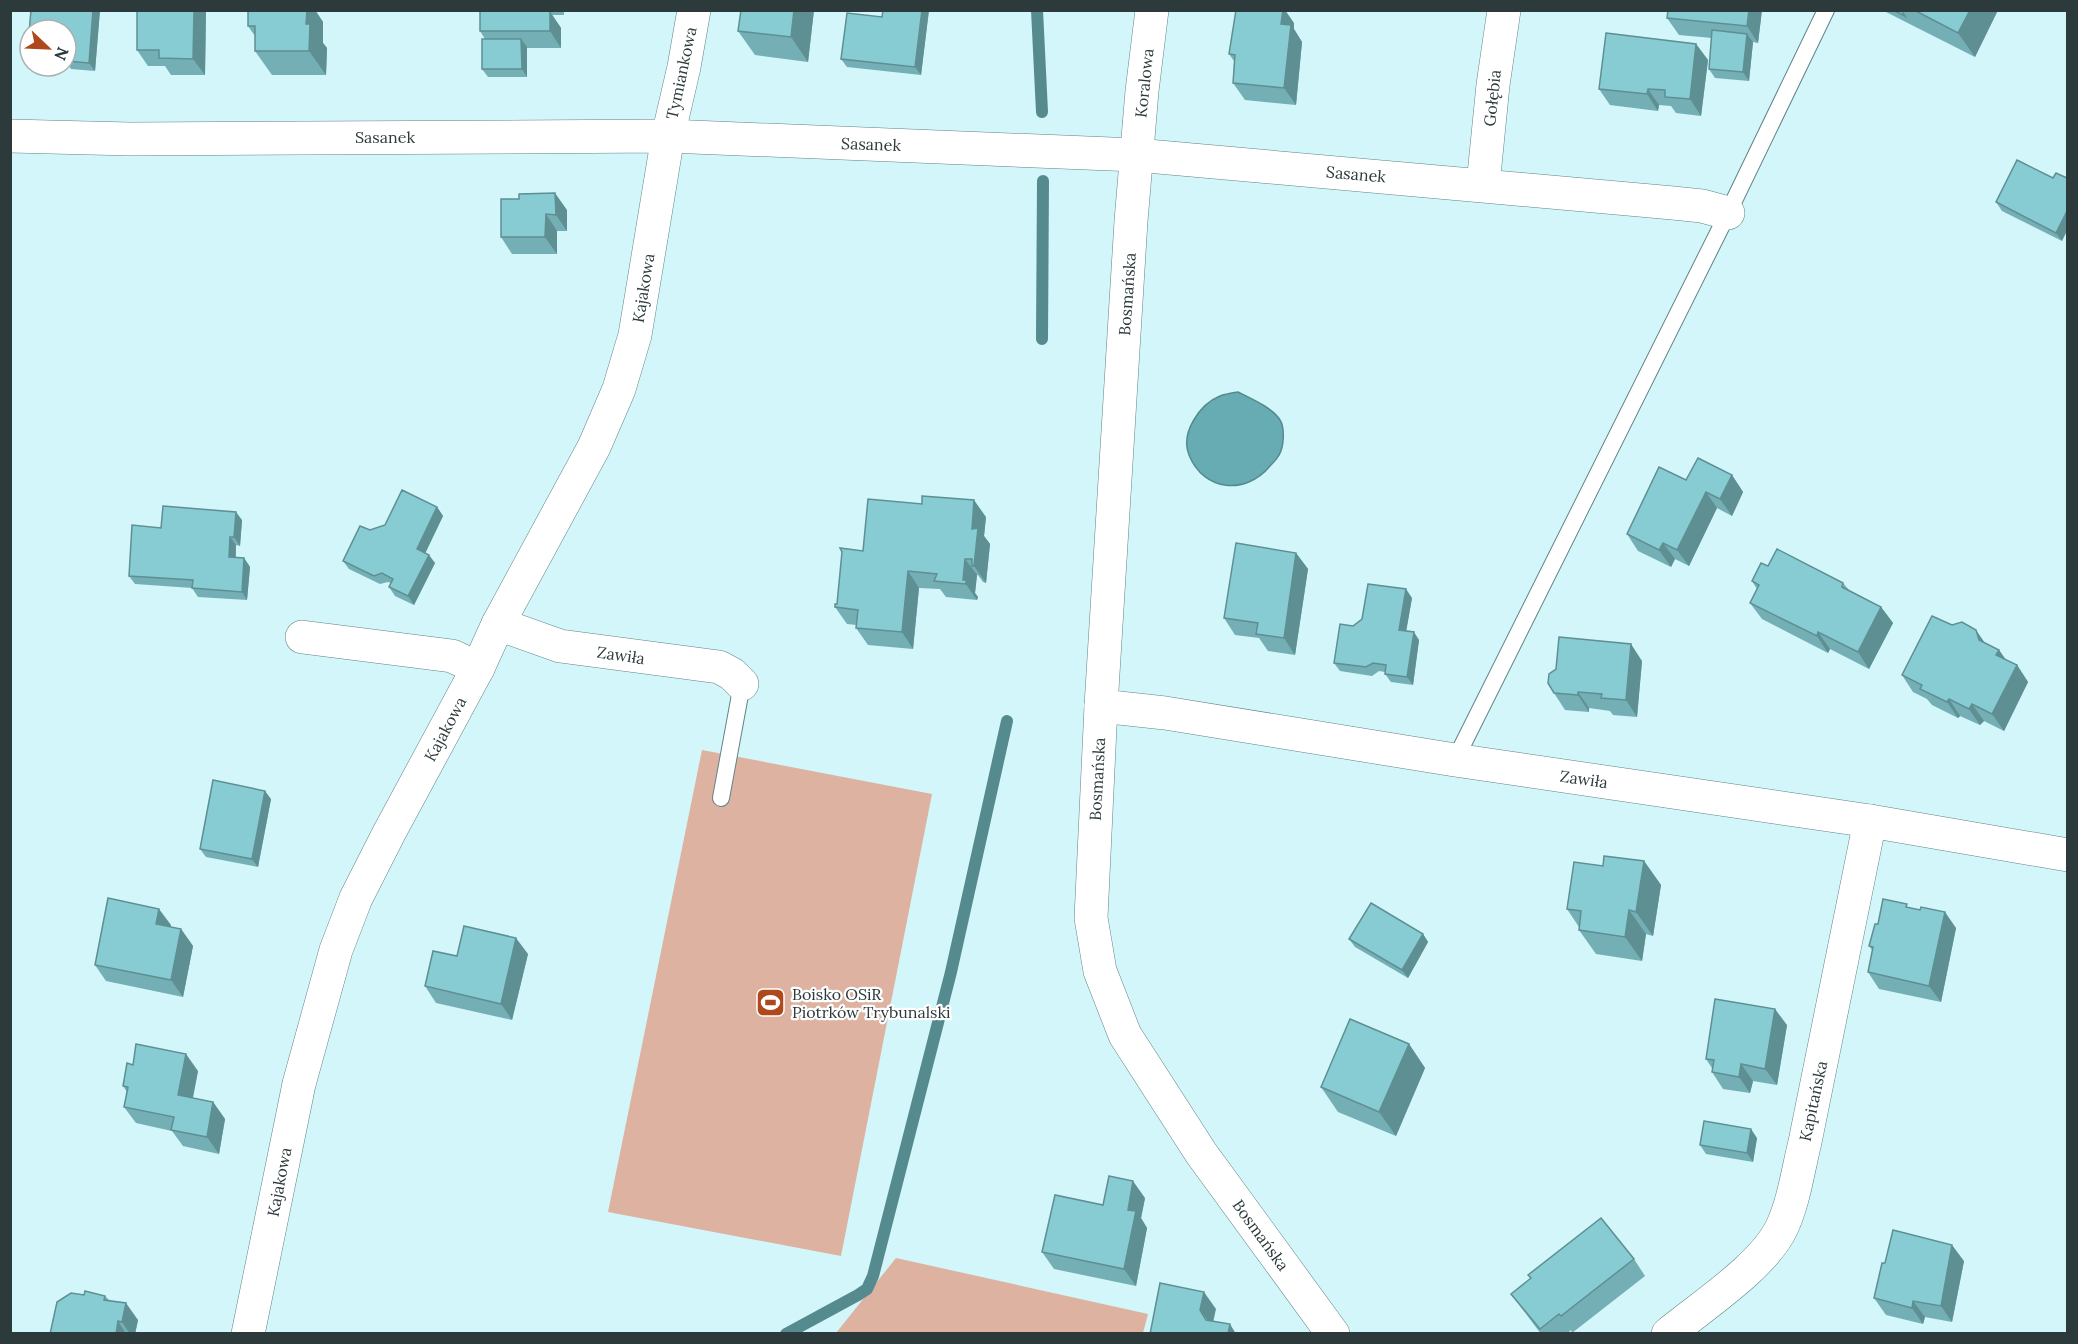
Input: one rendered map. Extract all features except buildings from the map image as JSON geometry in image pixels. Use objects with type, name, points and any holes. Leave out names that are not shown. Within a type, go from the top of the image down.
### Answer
[{"type":"street","name":"Tymiankowa","points":[[668,136],[694,10]]},
{"type":"street","name":"Koralowa","points":[[1136,155],[1152,10]]},
{"type":"street","name":"Gołębia","points":[[1483,185],[1493,85],[1504,10]]},
{"type":"street","name":"Sasanek","points":[[10,136],[130,139],[668,136],[1136,155],[1702,206],[1728,213]]},
{"type":"street","name":"Kajakowa","points":[[248,1334],[299,1083],[336,950],[356,898],[370,870],[478,668],[498,624],[594,447],[619,389],[635,335],[668,136]]},
{"type":"street","name":"Bosmańska","points":[[1136,155],[1101,706],[1091,918],[1100,971],[1125,1035],[1201,1153],[1333,1334]]},
{"type":"street","name":"Zawiła","points":[[498,624],[560,646],[719,668],[732,674],[742,684]]},
{"type":"street","points":[[302,637],[452,656],[478,668]]},
{"type":"street","name":"Zawiła","points":[[1101,706],[1165,713],[1455,760],[1870,821],[2067,855]]},
{"type":"street","name":"Kapitańska","points":[[1668,1334],[1750,1267],[1762,1255],[1781,1228],[1805,1142],[1870,821]]},
{"type":"lane","points":[[1455,760],[1728,213],[1826,10]]},
{"type":"lane","points":[[721,798],[742,684]]},
{"type":"shaded area","name":"Boisko OSiR Piotrków Trybunalski","points":[[702,750],[932,794],[841,1256],[608,1212]]},
{"type":"shaded area","points":[[896,1258],[1148,1314],[1143,1333],[836,1333]]},
{"type":"water","points":[[1238,392],[1261,404],[1277,416],[1283,428],[1283,443],[1277,458],[1260,475],[1249,482],[1226,485],[1205,476],[1196,467],[1189,455],[1187,438],[1194,420],[1205,406],[1220,396]]},
{"type":"waterway","points":[[1037,10],[1042,112]]},
{"type":"waterway","points":[[1042,339],[1043,181]]},
{"type":"waterway","points":[[786,1334],[858,1295],[867,1289],[873,1276],[951,972],[1007,721]]},
{"type":"place","name":"Boisko OSiR Piotrków Trybunalski","points":[[771,1003]]}]
